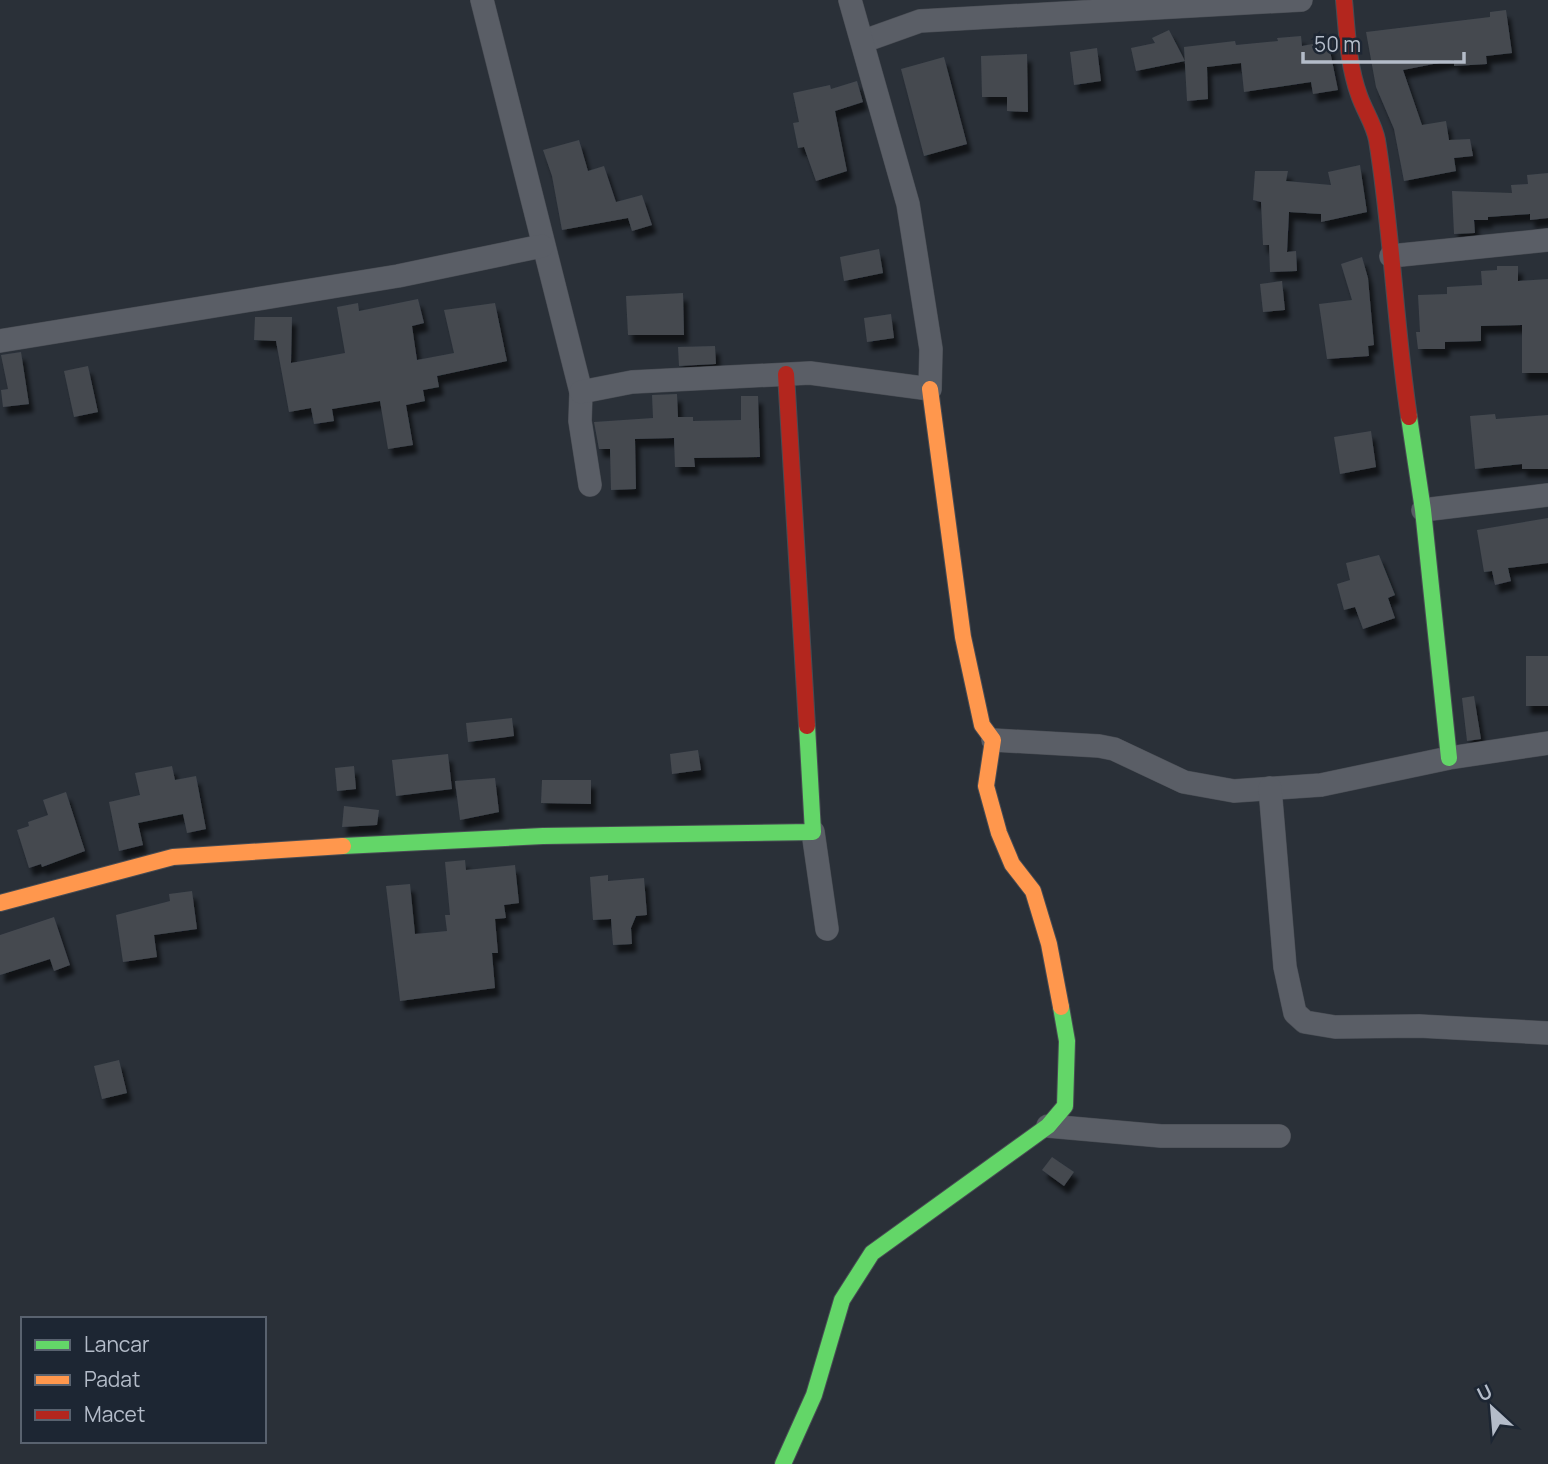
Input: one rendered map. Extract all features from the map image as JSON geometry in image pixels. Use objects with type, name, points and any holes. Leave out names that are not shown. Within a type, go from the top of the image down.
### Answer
[{"type":"street","points":[[482,0],[581,392],[580,421],[590,485]]},
{"type":"street","points":[[783,1464],[816,1388],[838,1306],[850,1279],[872,1253],[1048,1126],[1065,1106],[1067,1041],[1049,944],[1033,891],[1008,854],[986,786],[993,740],[982,725],[963,637],[930,389],[931,349],[908,204],[864,41],[850,0]]},
{"type":"street","points":[[864,41],[920,21],[1301,0]]},
{"type":"street","points":[[1344,0],[1348,46],[1359,93],[1376,135],[1391,256],[1396,330],[1423,510],[1449,758]]},
{"type":"street","points":[[1391,256],[1548,240]]},
{"type":"street","points":[[0,341],[398,276],[542,246]]},
{"type":"street","points":[[581,392],[632,382],[786,373],[810,373],[930,389]]},
{"type":"street","points":[[786,373],[813,832],[827,929]]},
{"type":"street","points":[[1423,510],[1548,495]]},
{"type":"street","points":[[993,740],[1114,749],[1184,782],[1234,791],[1321,785],[1449,758],[1548,743]]},
{"type":"street","points":[[1270,788],[1285,967],[1295,1013],[1305,1022],[1335,1027],[1419,1026],[1548,1033]]},
{"type":"street","points":[[0,903],[149,863],[221,852],[543,836],[813,832]]},
{"type":"street","points":[[1048,1126],[1161,1136],[1279,1136]]},
{"type":"building","points":[[1506,10],[1512,53],[1486,56],[1487,64],[1454,66],[1454,60],[1403,70],[1422,125],[1446,121],[1449,140],[1470,139],[1473,156],[1454,158],[1456,171],[1404,181],[1394,129],[1376,87],[1366,32],[1490,17],[1490,12]]},
{"type":"building","points":[[1169,30],[1185,61],[1136,71],[1131,48],[1155,43],[1152,38]]},
{"type":"building","points":[[1301,36],[1302,46],[1328,41],[1338,90],[1313,94],[1311,82],[1244,92],[1241,63],[1207,67],[1208,99],[1187,101],[1184,47],[1235,41],[1236,45]]},
{"type":"building","points":[[1097,48],[1101,81],[1074,85],[1070,52]]},
{"type":"building","points":[[1027,54],[1028,112],[1007,111],[1007,97],[982,97],[981,56]]},
{"type":"building","points":[[944,57],[967,144],[924,156],[901,69]]},
{"type":"building","points":[[857,81],[863,102],[835,111],[847,171],[816,181],[804,147],[798,148],[793,123],[799,122],[793,93],[830,85],[831,89]]},
{"type":"building","points":[[579,140],[588,171],[604,166],[616,202],[642,195],[652,225],[632,231],[628,218],[562,230],[552,176],[543,150]]},
{"type":"building","points":[[1360,165],[1367,212],[1321,222],[1321,214],[1289,212],[1287,252],[1296,251],[1297,271],[1270,272],[1269,245],[1263,245],[1261,202],[1253,200],[1255,171],[1288,171],[1286,181],[1331,185],[1328,172]]},
{"type":"building","points":[[1548,173],[1548,218],[1530,220],[1530,214],[1488,217],[1488,220],[1474,220],[1475,233],[1454,234],[1452,191],[1512,193],[1511,185],[1528,184],[1527,175]]},
{"type":"building","points":[[879,249],[883,273],[844,281],[840,257]]},
{"type":"building","points":[[1362,257],[1368,278],[1374,345],[1368,346],[1369,356],[1327,359],[1319,304],[1352,300],[1341,264]]},
{"type":"building","points":[[1497,266],[1518,266],[1518,281],[1548,279],[1548,373],[1522,373],[1522,325],[1481,326],[1481,341],[1445,342],[1445,349],[1418,349],[1418,295],[1447,294],[1447,287],[1482,285],[1481,271],[1497,270]]},
{"type":"building","points":[[1282,281],[1285,310],[1263,312],[1260,284]]},
{"type":"building","points":[[683,293],[684,335],[628,335],[626,296]]},
{"type":"building","points":[[418,299],[424,323],[412,326],[417,360],[454,353],[444,310],[495,303],[507,361],[437,376],[439,387],[423,390],[425,401],[406,405],[413,445],[388,449],[380,401],[332,409],[334,421],[314,424],[311,408],[289,412],[276,341],[254,340],[255,317],[292,317],[291,363],[345,353],[337,307],[358,303],[359,311]]},
{"type":"building","points":[[891,314],[894,338],[867,342],[864,318]]},
{"type":"building","points":[[715,346],[716,364],[679,366],[678,347]]},
{"type":"building","points":[[21,352],[29,404],[3,407],[1,390],[8,389],[1,355]]},
{"type":"building","points":[[88,366],[98,412],[74,417],[64,371]]},
{"type":"building","points":[[677,394],[678,417],[693,417],[693,421],[741,420],[741,396],[758,396],[760,457],[694,458],[695,467],[675,467],[674,438],[635,439],[636,489],[611,490],[610,449],[599,449],[594,422],[653,418],[652,395]]},
{"type":"building","points":[[1495,414],[1496,419],[1548,415],[1548,469],[1522,469],[1522,464],[1475,469],[1470,416]]},
{"type":"building","points":[[1371,431],[1376,467],[1340,474],[1334,437]]},
{"type":"building","points":[[1548,518],[1548,563],[1508,568],[1511,581],[1495,585],[1492,571],[1484,572],[1477,530]]},
{"type":"building","points":[[1379,555],[1395,595],[1388,598],[1395,618],[1363,629],[1355,607],[1344,610],[1337,584],[1350,580],[1346,563]]},
{"type":"building","points":[[1526,656],[1548,656],[1548,706],[1526,706]]},
{"type":"building","points":[[1474,696],[1481,739],[1467,741],[1462,698]]},
{"type":"building","points":[[512,718],[514,736],[468,742],[466,723]]},
{"type":"building","points":[[698,750],[701,770],[672,774],[670,754]]},
{"type":"building","points":[[448,754],[452,789],[396,796],[392,760]]},
{"type":"building","points":[[172,766],[175,780],[196,776],[206,829],[187,833],[183,814],[138,823],[143,845],[119,851],[109,802],[140,795],[135,773]]},
{"type":"building","points":[[354,766],[356,789],[337,791],[335,768]]},
{"type":"building","points":[[495,778],[499,812],[460,820],[455,781]]},
{"type":"building","points":[[542,780],[591,780],[591,804],[541,803]]},
{"type":"building","points":[[66,792],[85,851],[42,867],[41,864],[29,868],[17,830],[29,826],[28,822],[48,815],[43,800]]},
{"type":"building","points":[[344,806],[379,810],[377,825],[342,827]]},
{"type":"building","points":[[465,860],[466,870],[515,865],[519,903],[504,905],[506,918],[495,919],[498,953],[492,953],[495,988],[400,1001],[386,886],[410,884],[415,934],[447,931],[445,915],[450,915],[445,862]]},
{"type":"building","points":[[608,875],[608,881],[644,878],[647,915],[636,916],[631,928],[632,944],[613,945],[611,919],[593,920],[590,877]]},
{"type":"building","points":[[192,891],[197,929],[154,935],[157,957],[123,962],[116,915],[170,901],[169,894]]},
{"type":"building","points":[[54,917],[70,965],[54,971],[50,959],[0,975],[0,935]]},
{"type":"building","points":[[119,1060],[127,1093],[102,1099],[94,1066]]},
{"type":"building","points":[[1052,1157],[1074,1172],[1064,1186],[1042,1170]]},
{"type":"traffic: fast","points":[[1409,417],[1423,510],[1449,758]]},
{"type":"traffic: fast","points":[[343,846],[543,836],[813,832],[807,726]]},
{"type":"traffic: fast","points":[[783,1464],[814,1395],[842,1300],[872,1253],[1048,1126],[1065,1106],[1067,1041],[1061,1007]]},
{"type":"traffic: slow","points":[[930,389],[963,637],[982,725],[993,740],[986,786],[999,833],[1012,864],[1033,891],[1049,944],[1061,1007]]},
{"type":"traffic: slow","points":[[0,903],[173,857],[343,846]]},
{"type":"traffic: jam","points":[[1344,0],[1352,72],[1377,140],[1409,417]]},
{"type":"traffic: jam","points":[[786,374],[807,726]]}]
